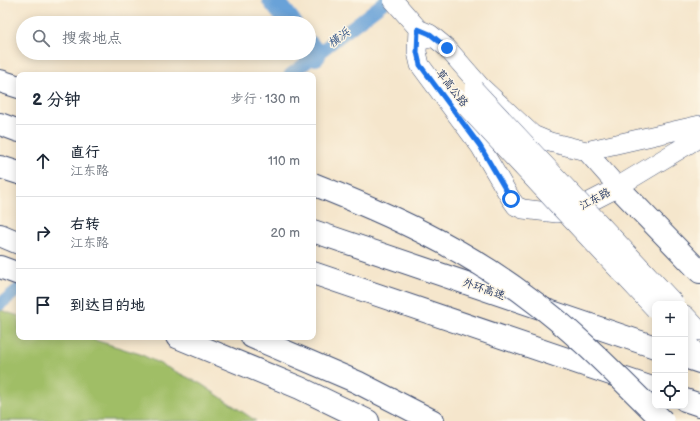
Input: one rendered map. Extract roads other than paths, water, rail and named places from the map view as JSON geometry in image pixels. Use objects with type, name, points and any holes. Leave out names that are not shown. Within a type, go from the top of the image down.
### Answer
[{"type":"highway","points":[[0,81],[16,86]]},
{"type":"highway","points":[[0,124],[16,130]]},
{"type":"highway","points":[[0,167],[16,172]]},
{"type":"highway","points":[[316,185],[376,209],[455,249],[529,298],[595,354],[663,421]]},
{"type":"highway","points":[[618,186],[700,272]]},
{"type":"highway","name":"外环高速","points":[[316,232],[652,346]]},
{"type":"highway","points":[[0,235],[16,242]]},
{"type":"highway","points":[[316,274],[652,389]]},
{"type":"highway","points":[[184,340],[300,388],[368,421]]},
{"type":"highway","points":[[259,340],[357,382],[433,421]]},
{"type":"highway","points":[[688,358],[700,362]]},
{"type":"highway","points":[[688,401],[700,405]]},
{"type":"main road","points":[[393,0],[414,26],[430,34],[447,48],[480,86],[533,135],[573,149],[586,151],[700,125]]},
{"type":"main road","name":"草高公路","points":[[414,26],[467,94],[652,306]]},
{"type":"main road","name":"江东路","points":[[414,26],[420,65],[480,146],[516,206],[523,209],[558,213],[574,210],[618,186],[700,137]]},
{"type":"main road","name":"草高公路","points":[[467,94],[672,301]]},
{"type":"main road","points":[[586,151],[618,186]]},
{"type":"main road","points":[[688,318],[700,331]]},
{"type":"main road","points":[[688,344],[700,357]]},
{"type":"waterway","points":[[273,0],[286,16]]},
{"type":"waterway","name":"横浜","points":[[316,55],[387,0]]},
{"type":"waterway","name":"横浜","points":[[294,72],[309,60]]},
{"type":"waterway","name":"横浜","points":[[0,304],[16,291]]}]
